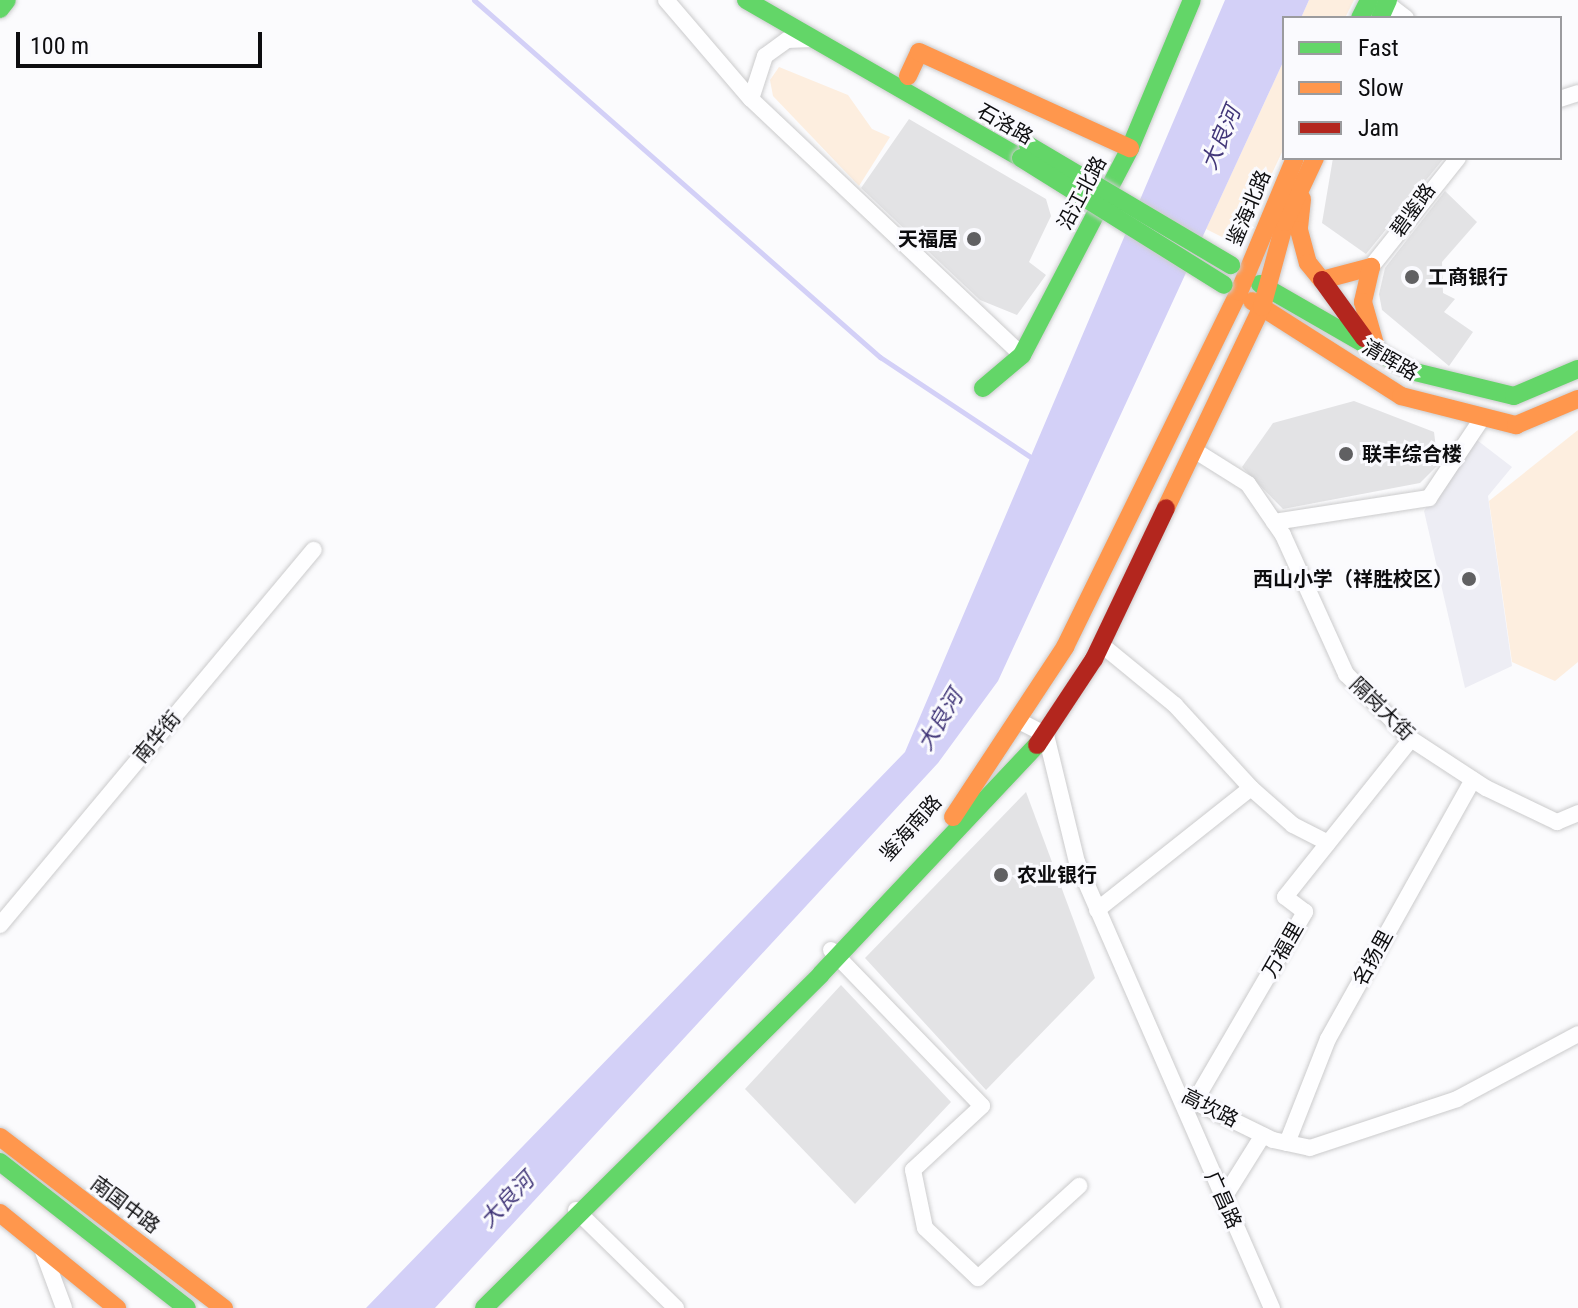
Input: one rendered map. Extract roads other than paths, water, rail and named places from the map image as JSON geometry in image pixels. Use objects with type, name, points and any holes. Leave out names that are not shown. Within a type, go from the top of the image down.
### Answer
[{"type":"main road","points":[[0,9],[7,0]]},
{"type":"main road","name":"石洛路","points":[[746,0],[1025,152]]},
{"type":"main road","name":"石洛路","points":[[774,0],[908,76],[1025,152],[1235,279]]},
{"type":"main road","name":"沿江北路","points":[[983,388],[1022,355],[1130,148],[1192,0]]},
{"type":"main road","points":[[908,76],[919,52],[1130,148]]},
{"type":"main road","name":"鉴海北路","points":[[1235,279],[1294,160]]},
{"type":"main road","name":"鉴海北路","points":[[1270,289],[1303,184],[1314,160]]},
{"type":"main road","points":[[1303,184],[1299,230],[1308,263],[1370,341]]},
{"type":"main road","points":[[1322,280],[1371,267],[1363,302],[1370,341]]},
{"type":"main road","name":"清晖路","points":[[1235,279],[1270,289],[1370,341],[1411,371],[1514,396],[1578,369]]},
{"type":"main road","name":"清晖路","points":[[1235,279],[1262,307],[1401,396],[1516,425],[1578,399]]},
{"type":"main road","name":"鉴海南路","points":[[469,1308],[834,952],[951,820],[1065,647],[1235,279]]},
{"type":"main road","name":"鉴海南路","points":[[484,1308],[576,1210],[1046,735],[1094,659],[1270,289]]},
{"type":"main road","name":"南国中路","points":[[0,1137],[224,1308]]},
{"type":"main road","points":[[0,1162],[187,1308]]},
{"type":"main road","points":[[0,1187],[156,1308]]},
{"type":"main road","points":[[0,1213],[117,1308]]},
{"type":"street","points":[[666,0],[751,99],[1022,355]]},
{"type":"street","points":[[751,99],[765,56],[787,40],[815,39]]},
{"type":"street","name":"碧鉴路","points":[[1371,267],[1456,160]]},
{"type":"street","points":[[1274,522],[1429,498],[1483,417]]},
{"type":"street","name":"隔岗大街","points":[[1194,450],[1248,484],[1274,522],[1346,674],[1411,739],[1473,780],[1557,822],[1578,813]]},
{"type":"street","name":"南华街","points":[[0,925],[314,550]]},
{"type":"street","points":[[1103,646],[1175,705],[1251,788],[1293,825],[1328,843]]},
{"type":"street","points":[[1019,721],[1046,735]]},
{"type":"street","name":"高坎路","points":[[1046,735],[1077,862],[1175,1092],[1263,1135],[1310,1148],[1457,1099],[1578,1034]]},
{"type":"street","name":"万福里","points":[[1195,1101],[1305,912],[1285,897],[1411,739]]},
{"type":"street","name":"名扬里","points":[[1287,1143],[1328,1039],[1473,780]]},
{"type":"street","points":[[1097,910],[1251,788]]},
{"type":"street","points":[[834,952],[982,1106],[913,1170],[925,1228],[978,1278],[1079,1186]]},
{"type":"street","name":"广昌路","points":[[1175,1092],[1272,1308]]},
{"type":"street","points":[[1223,1199],[1263,1135]]},
{"type":"street","points":[[576,1210],[676,1308]]},
{"type":"street","points":[[40,1244],[64,1308]]},
{"type":"water","name":"大良河","points":[[1225,0],[1309,0],[1302,16],[1282,16],[1282,64],[998,681],[938,763],[435,1308],[366,1308],[905,752]]},
{"type":"waterway","points":[[474,0],[880,357],[1035,460]]},
{"type":"place","name":"天福居","points":[[974,239]]},
{"type":"place","name":"工商银行","points":[[1412,277]]},
{"type":"place","name":"联丰综合楼","points":[[1346,454]]},
{"type":"place","name":"西山小学（祥胜校区）","points":[[1469,579]]},
{"type":"place","name":"农业银行","points":[[1001,875]]}]
